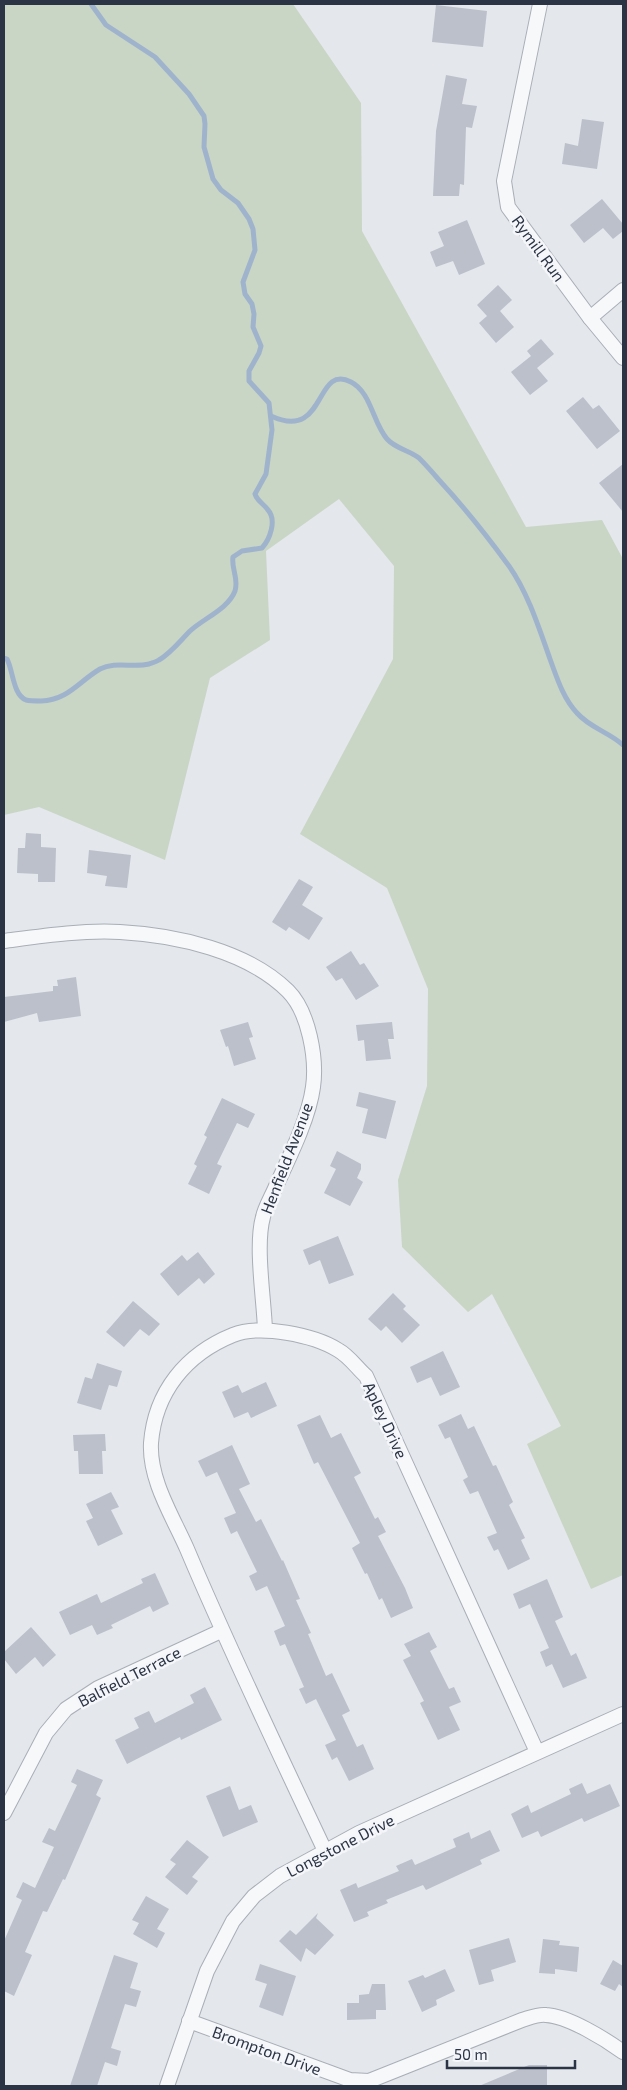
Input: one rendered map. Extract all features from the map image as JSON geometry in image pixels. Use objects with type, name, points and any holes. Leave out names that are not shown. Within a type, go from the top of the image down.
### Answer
[{"type":"street","name":"Rymill Run","points":[[540,4],[504,181],[508,207],[590,318],[623,358]]},
{"type":"street","points":[[590,318],[623,290]]},
{"type":"street","name":"Henfield Avenue","points":[[4,941],[80,932],[121,932],[172,939],[221,951],[263,971],[289,992],[303,1015],[315,1058],[313,1089],[297,1140],[263,1215],[260,1232],[265,1330]]},
{"type":"street","name":"Apley Drive","points":[[325,1851],[221,1631],[155,1476],[151,1444],[157,1415],[174,1378],[189,1360],[215,1342],[240,1332],[265,1330],[308,1338],[339,1350],[366,1376],[537,1752]]},
{"type":"street","name":"Balfield Terrace","points":[[4,1813],[46,1733],[66,1709],[98,1688],[221,1631]]},
{"type":"street","name":"Longstone Drive","points":[[167,2086],[207,1971],[233,1921],[254,1896],[280,1876],[359,1833],[623,1714]]},
{"type":"street","name":"Brompton Drive","points":[[189,2022],[350,2080],[370,2081],[522,2020],[545,2015],[573,2023],[605,2038],[623,2052]]},
{"type":"green space","points":[[4,4],[293,4],[361,103],[362,231],[526,527],[602,520],[623,559],[623,1575],[591,1589],[527,1444],[561,1426],[492,1294],[468,1312],[402,1247],[398,1180],[427,1086],[428,989],[387,888],[300,834],[393,659],[394,566],[339,499],[266,551],[270,640],[210,678],[165,860],[39,807],[4,815]]},
{"type":"building","points":[[436,5],[487,11],[483,47],[432,42]]},
{"type":"building","points":[[446,75],[467,79],[462,104],[477,106],[472,128],[466,127],[464,185],[460,184],[459,196],[433,196],[436,131]]},
{"type":"building","points":[[582,119],[604,122],[597,169],[562,164],[565,143],[578,146]]},
{"type":"building","points":[[602,199],[623,224],[623,231],[613,239],[603,228],[584,243],[570,225]]},
{"type":"building","points":[[467,220],[485,264],[459,275],[453,261],[436,267],[430,252],[444,246],[438,232]]},
{"type":"building","points":[[498,285],[512,300],[500,311],[514,327],[496,343],[479,323],[487,316],[477,305]]},
{"type":"building","points":[[541,339],[554,354],[537,368],[548,381],[530,395],[511,372],[531,356],[527,351]]},
{"type":"building","points":[[583,397],[593,409],[599,405],[620,431],[597,449],[566,411]]},
{"type":"building","points":[[623,464],[623,512],[599,483]]},
{"type":"building","points":[[26,833],[41,834],[41,847],[56,848],[55,882],[38,882],[38,874],[17,873],[18,848],[25,848]]},
{"type":"building","points":[[89,850],[131,855],[127,888],[105,886],[107,876],[87,873]]},
{"type":"building","points":[[299,879],[313,887],[302,905],[323,918],[309,940],[289,927],[286,931],[272,922]]},
{"type":"building","points":[[351,951],[360,965],[364,963],[379,986],[356,1000],[342,978],[336,981],[326,967]]},
{"type":"building","points":[[76,977],[81,1016],[39,1022],[37,1013],[4,1022],[4,997],[53,991],[53,986],[58,986],[57,980]]},
{"type":"building","points":[[248,1022],[253,1037],[249,1038],[256,1059],[234,1066],[228,1046],[226,1047],[220,1030]]},
{"type":"building","points":[[392,1022],[394,1039],[388,1039],[391,1059],[366,1061],[364,1040],[358,1041],[356,1025]]},
{"type":"building","points":[[359,1092],[396,1101],[386,1139],[362,1133],[368,1109],[356,1106]]},
{"type":"building","points":[[222,1098],[255,1114],[248,1128],[237,1123],[217,1164],[222,1166],[209,1194],[188,1184],[197,1166],[194,1164],[207,1137],[204,1135]]},
{"type":"building","points":[[337,1151],[361,1164],[357,1178],[363,1182],[350,1206],[324,1193],[336,1169],[330,1166]]},
{"type":"building","points":[[338,1236],[354,1275],[329,1284],[320,1260],[309,1265],[303,1250]]},
{"type":"building","points":[[198,1252],[215,1274],[204,1284],[199,1278],[178,1296],[160,1274],[182,1255],[187,1261]]},
{"type":"building","points":[[393,1293],[406,1306],[403,1309],[420,1325],[402,1343],[386,1326],[381,1331],[368,1319]]},
{"type":"building","points":[[133,1301],[160,1324],[149,1336],[140,1329],[124,1347],[106,1332]]},
{"type":"building","points":[[443,1351],[460,1387],[440,1396],[431,1377],[417,1383],[410,1367]]},
{"type":"building","points":[[97,1363],[122,1371],[117,1387],[109,1385],[101,1410],[77,1403],[85,1377],[92,1379]]},
{"type":"building","points":[[266,1382],[277,1406],[251,1418],[248,1412],[234,1418],[222,1392],[238,1385],[242,1393]]},
{"type":"building","points":[[461,1414],[468,1429],[474,1426],[493,1466],[496,1465],[513,1502],[509,1505],[525,1538],[521,1540],[530,1559],[508,1570],[498,1549],[494,1551],[487,1537],[497,1533],[478,1491],[470,1494],[463,1480],[468,1477],[450,1437],[445,1439],[438,1425]]},
{"type":"building","points":[[320,1415],[331,1438],[341,1433],[361,1473],[354,1477],[375,1519],[378,1517],[386,1532],[378,1536],[405,1588],[413,1608],[391,1618],[382,1598],[379,1600],[367,1573],[365,1574],[352,1548],[360,1543],[318,1462],[314,1464],[297,1425]]},
{"type":"building","points":[[105,1434],[106,1451],[102,1451],[103,1474],[79,1474],[78,1451],[74,1451],[73,1435]]},
{"type":"building","points":[[232,1445],[250,1484],[239,1489],[256,1522],[261,1519],[283,1560],[300,1599],[296,1600],[311,1633],[308,1634],[326,1676],[332,1673],[350,1711],[342,1715],[357,1747],[363,1744],[374,1769],[349,1781],[337,1757],[332,1760],[325,1745],[336,1740],[316,1699],[306,1704],[299,1689],[304,1687],[285,1644],[280,1646],[274,1631],[285,1626],[267,1586],[256,1591],[249,1576],[257,1572],[237,1531],[231,1534],[224,1518],[236,1513],[217,1472],[206,1477],[198,1461]]},
{"type":"building","points":[[111,1492],[119,1507],[111,1510],[123,1534],[98,1546],[86,1521],[93,1518],[86,1504]]},
{"type":"building","points":[[155,1573],[169,1604],[153,1612],[150,1606],[111,1625],[113,1628],[97,1635],[92,1625],[70,1635],[59,1612],[97,1594],[101,1603],[143,1583],[141,1579]]},
{"type":"building","points":[[547,1579],[563,1617],[555,1621],[571,1656],[576,1653],[587,1678],[563,1688],[552,1664],[546,1667],[540,1652],[549,1648],[530,1604],[519,1609],[513,1594]]},
{"type":"building","points":[[31,1627],[56,1655],[43,1667],[35,1657],[16,1674],[4,1659],[4,1652]]},
{"type":"building","points":[[429,1632],[437,1647],[430,1651],[449,1689],[454,1687],[461,1702],[449,1707],[460,1730],[438,1740],[420,1703],[424,1701],[403,1660],[411,1656],[404,1644]]},
{"type":"building","points":[[205,1687],[222,1720],[181,1740],[180,1737],[127,1764],[115,1740],[139,1728],[134,1718],[149,1711],[155,1723],[194,1703],[190,1695]]},
{"type":"building","points":[[77,1769],[103,1780],[96,1795],[101,1798],[65,1880],[63,1879],[47,1912],[43,1911],[25,1952],[32,1955],[14,1996],[4,1991],[4,1941],[22,1900],[16,1897],[23,1882],[35,1888],[54,1847],[42,1842],[49,1828],[55,1831],[77,1785],[71,1782]]},
{"type":"building","points":[[582,1783],[587,1794],[610,1784],[620,1806],[584,1822],[582,1818],[541,1837],[538,1831],[522,1838],[511,1814],[528,1805],[531,1813],[571,1794],[569,1789]]},
{"type":"building","points":[[230,1786],[239,1810],[251,1805],[258,1822],[223,1837],[206,1796]]},
{"type":"building","points":[[490,1830],[500,1851],[480,1860],[482,1864],[426,1890],[423,1885],[386,1900],[388,1903],[367,1912],[369,1916],[354,1922],[340,1890],[356,1883],[358,1888],[399,1871],[396,1866],[412,1859],[415,1865],[456,1847],[453,1839],[469,1832],[471,1839]]},
{"type":"building","points":[[187,1840],[209,1857],[192,1877],[198,1881],[187,1895],[165,1877],[176,1864],[170,1860]]},
{"type":"building","points":[[146,1896],[169,1909],[157,1929],[165,1933],[157,1948],[133,1934],[139,1923],[132,1920]]},
{"type":"building","points":[[318,1913],[316,1918],[334,1935],[315,1955],[306,1948],[301,1962],[279,1941],[290,1930],[296,1935]]},
{"type":"building","points":[[509,1938],[516,1962],[491,1970],[494,1981],[479,1985],[469,1950]]},
{"type":"building","points":[[543,1939],[560,1941],[559,1945],[579,1947],[577,1972],[555,1969],[555,1974],[539,1973]]},
{"type":"building","points":[[114,1955],[138,1963],[130,1988],[141,1991],[136,2007],[125,2004],[111,2048],[121,2051],[117,2066],[105,2062],[97,2086],[70,2086]]},
{"type":"building","points":[[613,1960],[623,1966],[623,1987],[619,1984],[615,1991],[600,1984]]},
{"type":"building","points":[[260,1964],[296,1976],[283,2016],[259,2007],[267,1984],[255,1980]]},
{"type":"building","points":[[445,1969],[455,1991],[436,2000],[437,2005],[422,2012],[408,1981],[423,1975],[425,1978]]},
{"type":"building","points":[[372,1984],[385,1984],[386,2010],[376,2010],[376,2019],[347,2020],[347,2003],[359,2003],[359,1995],[369,1994]]},
{"type":"building","points":[[529,2065],[547,2065],[547,2086],[479,2086]]},
{"type":"waterway","points":[[4,658],[7,659],[18,693],[26,700],[36,701],[50,700],[66,694],[92,674],[112,665],[143,665],[157,661],[196,626],[227,603],[232,597],[236,586],[233,557],[242,551],[262,548],[268,540],[272,524],[271,514],[257,499],[255,494],[266,474],[272,430],[269,403],[249,381],[249,371],[261,346],[253,327],[254,314],[252,304],[245,294],[243,282],[255,250],[253,229],[249,219],[238,203],[221,190],[213,179],[204,147],[204,116],[189,94],[155,57],[106,25],[91,4]]},
{"type":"waterway","points":[[271,416],[289,421],[302,419],[311,412],[331,383],[339,379],[351,382],[358,387],[367,400],[378,425],[387,439],[422,461],[484,533],[516,576],[537,623],[558,680],[572,707],[582,718],[623,745]]}]
